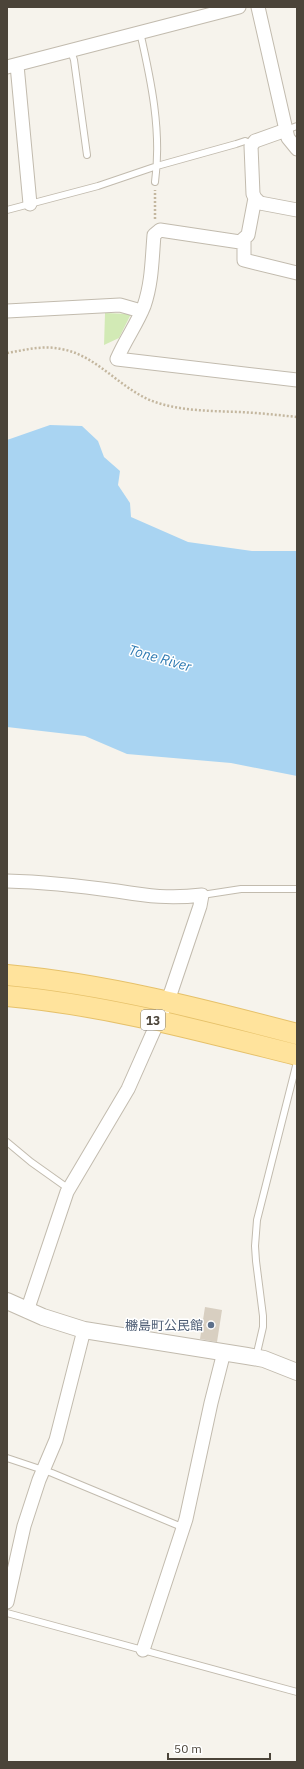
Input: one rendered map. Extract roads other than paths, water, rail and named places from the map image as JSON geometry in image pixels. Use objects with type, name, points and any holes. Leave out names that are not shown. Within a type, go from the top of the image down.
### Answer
[{"type":"main road","name":"13","points":[[7,975],[67,983],[167,1001],[297,1034]]},
{"type":"main road","name":"13","points":[[7,996],[80,1006],[158,1021],[297,1055]]},
{"type":"street","points":[[30,204],[12,66],[239,7]]},
{"type":"street","points":[[258,7],[291,128],[288,138],[297,149]]},
{"type":"street","points":[[291,128],[255,141],[252,144],[250,150],[255,198],[248,236],[240,242],[160,230],[154,235],[150,286],[141,311],[117,359],[297,380]]},
{"type":"street","points":[[255,198],[260,203],[297,210]]},
{"type":"street","points":[[244,239],[244,260],[297,273]]},
{"type":"street","points":[[7,311],[120,305],[141,311]]},
{"type":"street","points":[[7,882],[61,884],[143,896],[168,898],[202,895],[200,906],[171,992],[128,1089],[69,1189],[27,1310]]},
{"type":"street","points":[[7,1302],[49,1320],[84,1330],[255,1358],[281,1365],[297,1372]]},
{"type":"street","points":[[7,1602],[24,1526],[61,1422],[84,1330]]},
{"type":"street","points":[[143,1650],[184,1526],[209,1411],[224,1352]]},
{"type":"lane","points":[[140,32],[155,117],[157,166],[155,182]]},
{"type":"lane","points":[[71,51],[74,60],[87,155]]},
{"type":"lane","points":[[7,210],[98,186],[157,166],[245,141],[252,144]]},
{"type":"lane","points":[[202,895],[241,889],[297,889]]},
{"type":"lane","points":[[255,1358],[263,1316],[255,1246],[257,1220],[297,1062]]},
{"type":"lane","points":[[7,1142],[31,1162],[69,1189]]},
{"type":"lane","points":[[7,1458],[44,1470],[177,1525],[184,1526]]},
{"type":"lane","points":[[7,1613],[297,1692]]},
{"type":"water","name":"Tone River","points":[[50,425],[82,426],[98,441],[104,457],[120,471],[118,485],[130,503],[131,517],[188,542],[252,551],[297,551],[297,776],[231,763],[127,754],[85,736],[7,727],[7,440]]},
{"type":"place","name":"橳島町公民館","points":[[211,1325]]}]
